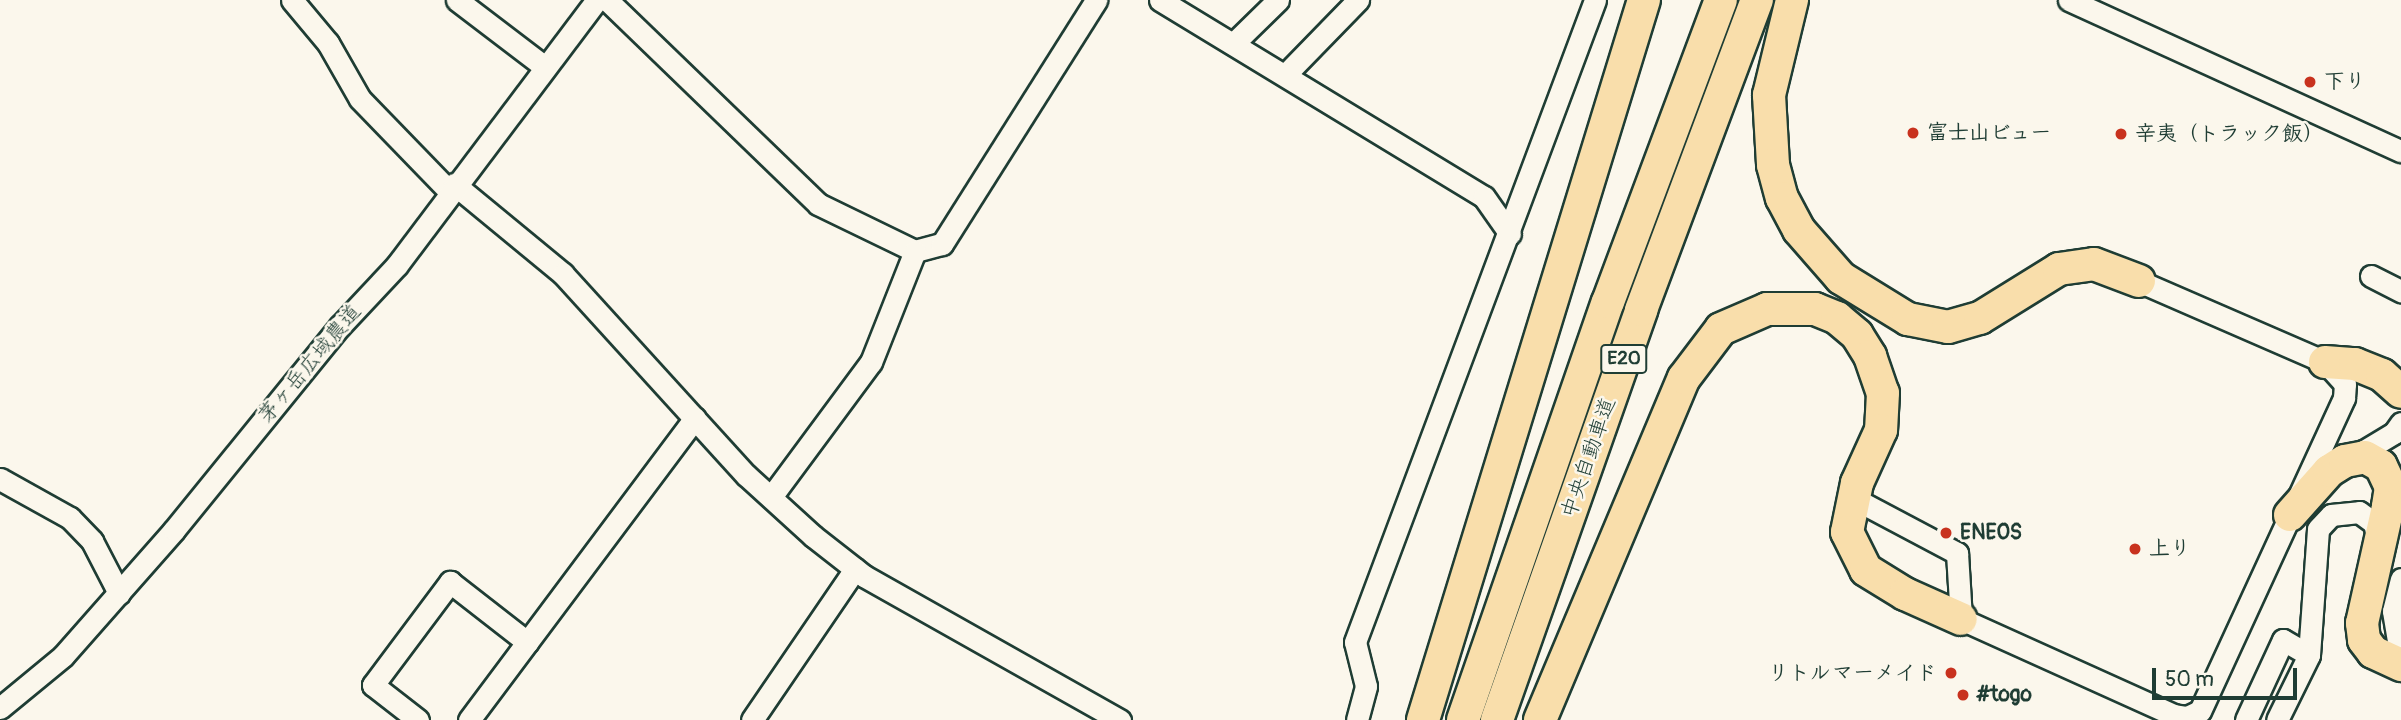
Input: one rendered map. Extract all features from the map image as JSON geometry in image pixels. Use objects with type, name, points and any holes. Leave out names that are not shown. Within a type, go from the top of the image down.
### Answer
[{"type":"highway","points":[[1423,720],[1644,0]]},
{"type":"highway","name":"中央自動車道","points":[[1463,720],[1608,302],[1721,0]]},
{"type":"highway","name":"中央自動車道","points":[[1497,720],[1756,0]]},
{"type":"highway","points":[[1792,0],[1769,95],[1773,165],[1782,198],[1799,230],[1841,278],[1908,319],[1948,327],[1980,318],[2059,268],[2094,264],[2139,281]]},
{"type":"highway","points":[[1540,720],[1684,379],[1721,329],[1742,317],[1791,306],[1837,318],[1857,335],[1878,374],[1883,411],[1881,430],[1853,498],[1847,532],[1866,570],[1905,594],[1961,619]]},
{"type":"highway","points":[[2325,362],[2355,364],[2382,375],[2401,392]]},
{"type":"highway","points":[[2290,514],[2329,471],[2354,457],[2374,459],[2388,475],[2388,507],[2362,607],[2364,640],[2373,652],[2401,665]]},
{"type":"street","points":[[292,0],[328,43],[360,99],[452,188],[563,274],[771,497],[855,569],[1120,720]]},
{"type":"street","points":[[457,0],[545,67]]},
{"type":"street","points":[[607,0],[818,204],[915,251],[942,244],[1096,0]]},
{"type":"street","points":[[1160,0],[1484,197],[1510,234]]},
{"type":"street","points":[[1233,44],[1278,0]]},
{"type":"street","points":[[1285,75],[1358,0]]},
{"type":"street","points":[[1357,720],[1366,686],[1355,642],[1510,234],[1595,0]]},
{"type":"street","points":[[2069,0],[2401,151]]},
{"type":"street","name":"茅ヶ岳広域農道","points":[[0,708],[63,656],[119,593],[340,326],[397,265],[545,67],[585,4]]},
{"type":"street","points":[[771,497],[871,362],[915,251]]},
{"type":"street","points":[[2371,276],[2401,292]]},
{"type":"street","points":[[1853,498],[1957,553],[1961,619],[2174,715],[2187,717],[2200,711],[2344,398],[2345,384],[2325,362],[2139,281]]},
{"type":"street","points":[[468,720],[695,418]]},
{"type":"street","points":[[2354,457],[2393,433],[2401,423]]},
{"type":"street","points":[[0,479],[70,518],[92,541],[119,593]]},
{"type":"street","points":[[2277,720],[2309,655],[2318,529],[2331,515],[2359,512],[2374,523],[2378,541]]},
{"type":"street","points":[[752,720],[855,569]]},
{"type":"street","points":[[2401,579],[2393,611],[2401,659]]},
{"type":"street","points":[[418,720],[373,685],[450,582],[527,642]]},
{"type":"street","points":[[2246,720],[2283,640],[2309,655]]},
{"type":"place","name":"下り","points":[[2310,82]]},
{"type":"place","name":"富士山ビュー","points":[[1913,133]]},
{"type":"place","name":"辛夷（トラック飯）","points":[[2121,134]]},
{"type":"place","name":"ENEOS","points":[[1946,533]]},
{"type":"place","name":"上り","points":[[2135,549]]},
{"type":"place","name":"リトルマーメイド","points":[[1951,673]]},
{"type":"place","name":"#togo","points":[[1963,695]]}]
